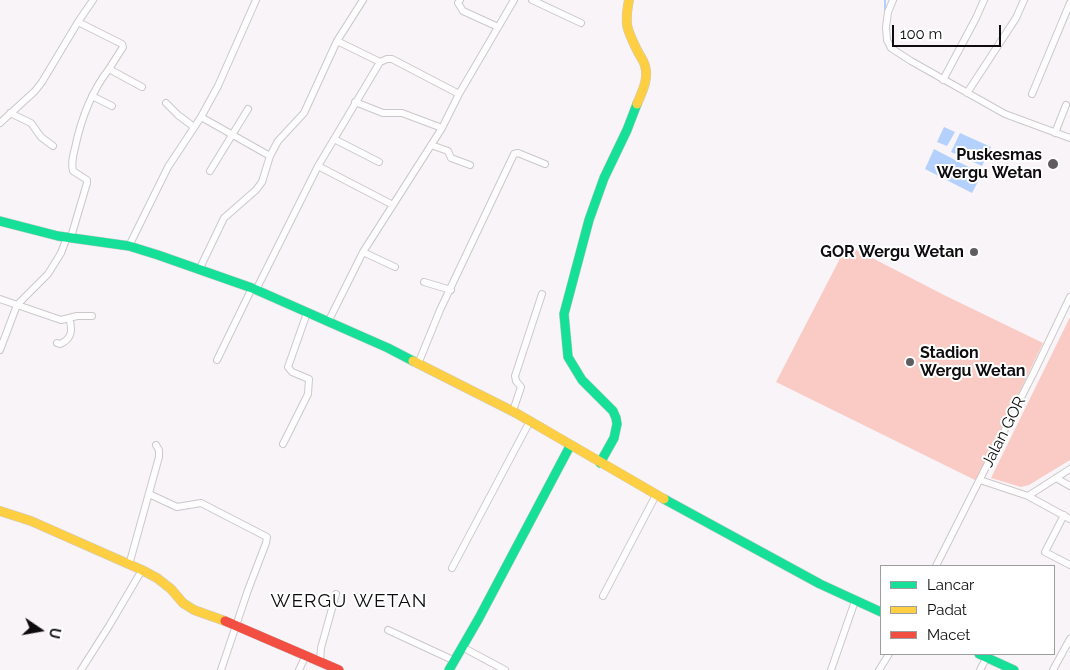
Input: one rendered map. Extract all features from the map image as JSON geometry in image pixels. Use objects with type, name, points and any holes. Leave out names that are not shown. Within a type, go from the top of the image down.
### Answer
[{"type":"street","points":[[0,122],[35,91],[42,82],[93,0]]},
{"type":"street","points":[[128,246],[168,167],[201,117],[218,86],[256,0]]},
{"type":"street","points":[[199,270],[219,225],[228,213],[256,190],[262,182],[270,156],[278,141],[304,113],[338,40],[363,0]]},
{"type":"street","points":[[460,0],[458,3],[463,11],[498,27]]},
{"type":"street","points":[[328,322],[363,252],[442,128],[459,94],[514,0]]},
{"type":"street","points":[[532,0],[581,23]]},
{"type":"street","points":[[600,463],[617,430],[617,417],[582,380],[568,357],[564,314],[589,220],[604,178],[644,87],[646,76],[644,66],[627,30],[626,16],[629,0]]},
{"type":"street","points":[[892,0],[886,20],[888,44],[911,61],[1005,114],[1070,138]]},
{"type":"street","points":[[943,80],[984,0]]},
{"type":"street","points":[[967,93],[1016,18],[1024,0]]},
{"type":"street","points":[[1032,94],[1070,3]]},
{"type":"street","points":[[0,350],[17,305],[48,274],[69,237],[88,183],[87,180],[73,172],[71,165],[82,120],[92,96],[123,47],[122,44],[78,22]]},
{"type":"street","points":[[338,40],[380,62]]},
{"type":"street","points":[[217,360],[318,166],[380,62],[392,59],[459,94]]},
{"type":"street","points":[[109,69],[142,87]]},
{"type":"street","points":[[92,96],[112,106]]},
{"type":"street","points":[[166,102],[178,115],[194,127]]},
{"type":"street","points":[[355,102],[380,112],[402,114],[442,128]]},
{"type":"street","points":[[1055,133],[1066,105]]},
{"type":"street","points":[[210,171],[248,109]]},
{"type":"street","points":[[0,111],[31,123],[41,137],[53,146]]},
{"type":"street","points":[[201,117],[270,156]]},
{"type":"street","points":[[334,138],[379,162]]},
{"type":"street","points":[[431,145],[448,151],[451,158],[470,165]]},
{"type":"street","points":[[418,364],[440,310],[514,154],[518,153],[545,164]]},
{"type":"street","points":[[318,166],[393,205]]},
{"type":"street","points":[[0,222],[69,237],[128,246],[254,289],[418,364],[512,411],[656,495],[820,584],[855,602],[880,612]]},
{"type":"street","points":[[363,252],[396,268]]},
{"type":"street","points":[[424,282],[451,290]]},
{"type":"street","points":[[512,411],[521,389],[515,376],[542,294]]},
{"type":"street","name":"Jalan GOR","points":[[937,565],[1070,297]]},
{"type":"street","points":[[0,299],[61,320],[77,316],[92,316]]},
{"type":"street","points":[[283,444],[308,394],[310,384],[308,378],[292,372],[288,367],[307,313]]},
{"type":"street","points":[[57,343],[63,343],[70,336],[72,327],[69,318]]},
{"type":"street","points":[[452,568],[530,421]]},
{"type":"street","points":[[129,565],[160,453],[156,445]]},
{"type":"street","points":[[448,670],[455,661],[570,446]]},
{"type":"street","points":[[1028,496],[1070,469]]},
{"type":"street","points":[[1056,478],[1070,486]]},
{"type":"street","points":[[980,480],[1028,496],[1067,517],[1045,552],[1070,565]]},
{"type":"street","points":[[149,494],[177,507],[201,503],[266,537],[264,551],[235,625],[221,670]]},
{"type":"street","points":[[603,596],[656,495]]},
{"type":"street","points":[[0,511],[31,521],[142,570],[157,578],[171,589],[183,603],[194,610],[235,625],[339,670]]},
{"type":"street","points":[[82,669],[142,570]]},
{"type":"street","points":[[320,661],[321,648],[336,594]]},
{"type":"street","points":[[831,670],[855,602]]},
{"type":"street","points":[[388,630],[455,661]]},
{"type":"street","points":[[1053,670],[1070,638]]},
{"type":"street","points":[[462,647],[505,670]]},
{"type":"street","points":[[879,670],[888,655]]},
{"type":"street","points":[[299,670],[306,656]]},
{"type":"street","points":[[980,670],[983,656],[1014,670]]},
{"type":"shaded area","name":"Stadion Wergu Wetan","points":[[847,245],[1043,343],[977,481],[776,382]]},
{"type":"shaded area","points":[[1070,317],[1070,460],[1029,485],[1021,487],[991,478]]},
{"type":"water","points":[[944,127],[955,132],[947,146],[937,142]]},
{"type":"water","points":[[960,133],[991,147],[982,166],[951,152]]},
{"type":"water","points":[[934,149],[982,174],[972,193],[925,169]]},
{"type":"waterway","points":[[885,0],[885,14]]},
{"type":"traffic: fast","points":[[600,463],[614,438],[617,424],[616,418],[613,411],[582,380],[568,357],[564,314],[589,220],[604,178],[637,104]]},
{"type":"traffic: fast","points":[[0,221],[58,236],[129,246],[158,255],[252,288],[388,348],[413,361]]},
{"type":"traffic: fast","points":[[449,670],[479,618],[570,446]]},
{"type":"traffic: fast","points":[[664,499],[820,584],[880,612]]},
{"type":"traffic: fast","points":[[981,655],[1014,670]]},
{"type":"traffic: slow","points":[[629,0],[628,27],[631,38],[644,62],[646,71],[644,85],[637,104]]},
{"type":"traffic: slow","points":[[413,361],[516,413],[664,499]]},
{"type":"traffic: slow","points":[[0,511],[31,521],[142,570],[157,578],[171,589],[183,603],[194,610],[225,621]]},
{"type":"traffic: jam","points":[[225,621],[339,670]]},
{"type":"place","name":"Puskesmas Wergu Wetan","points":[[1053,164]]},
{"type":"place","name":"GOR Wergu Wetan","points":[[974,252]]},
{"type":"place","name":"Stadion Wergu Wetan","points":[[910,362]]},
{"type":"district","name":"WERGU WETAN","points":[[349,601]]}]
